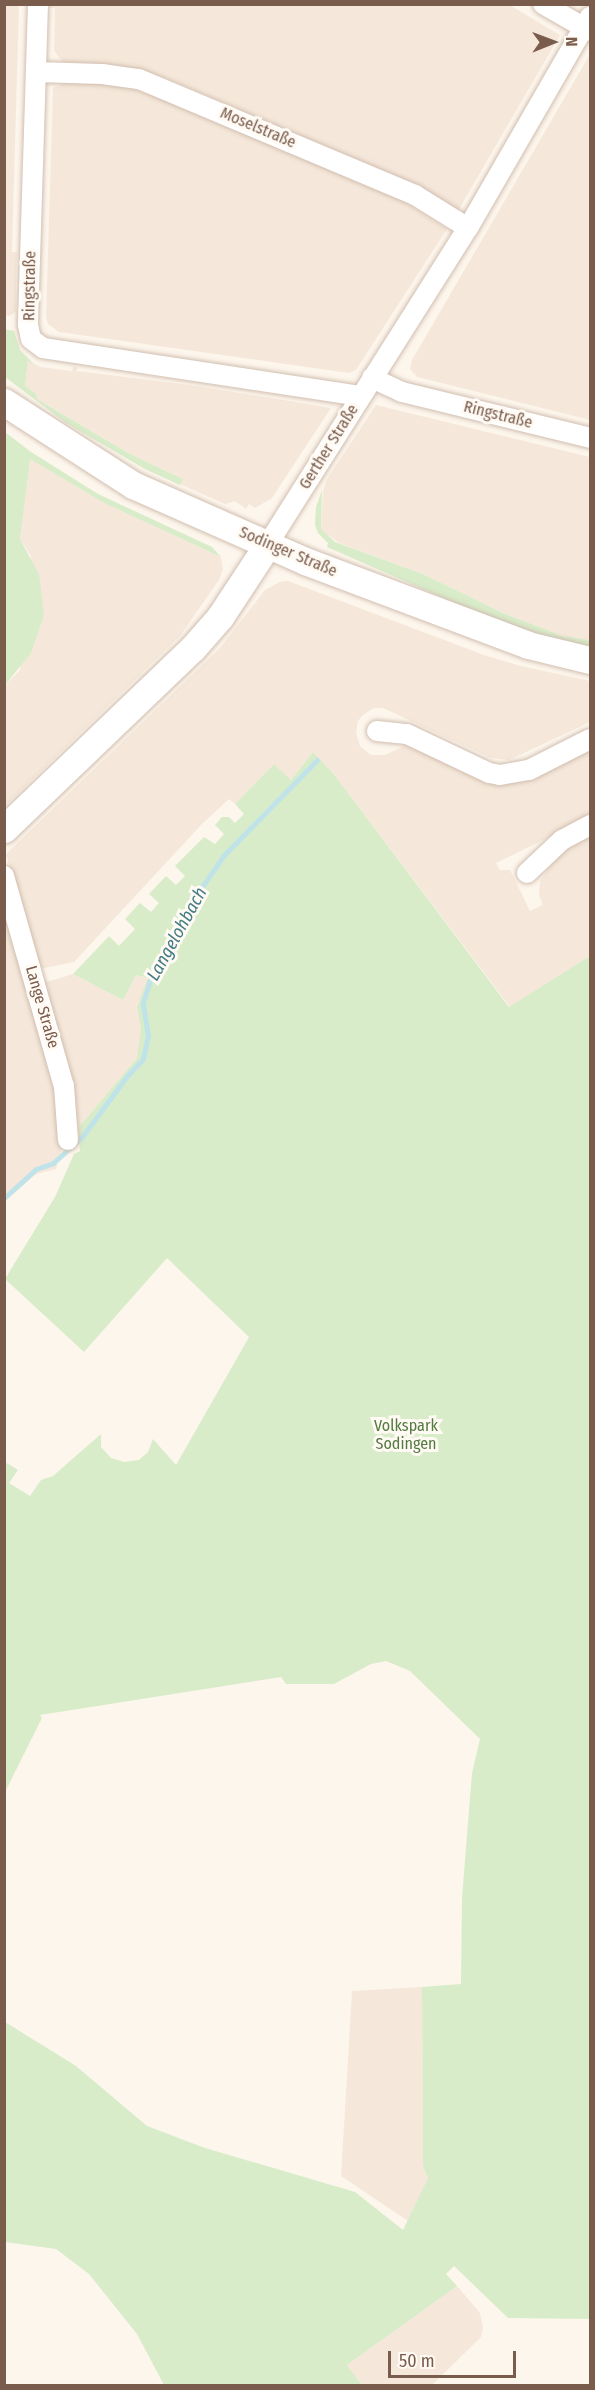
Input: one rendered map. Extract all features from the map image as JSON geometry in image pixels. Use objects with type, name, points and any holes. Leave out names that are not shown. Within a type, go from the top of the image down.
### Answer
[{"type":"main road","name":"Sodinger Straße","points":[[4,402],[133,485],[305,561],[528,645],[591,660]]},
{"type":"main road","name":"Gerther Straße","points":[[4,829],[192,649],[220,617],[268,544]]},
{"type":"street","name":"Ringstraße","points":[[38,4],[28,325],[31,339],[43,348],[361,396]]},
{"type":"street","points":[[543,4],[588,25]]},
{"type":"street","name":"Gerther Straße","points":[[268,544],[468,228],[588,25]]},
{"type":"street","name":"Moselstraße","points":[[36,72],[102,74],[139,79],[415,195],[468,228]]},
{"type":"street","name":"Ringstraße","points":[[372,378],[402,392],[591,438]]},
{"type":"street","points":[[377,731],[407,735],[489,773],[501,775],[529,770],[591,739]]},
{"type":"street","points":[[527,873],[562,840],[591,825]]},
{"type":"street","name":"Lange Straße","points":[[4,876],[64,1086],[68,1140]]},
{"type":"shaded area","points":[[51,4],[508,4],[560,35],[458,211],[413,183],[166,78],[112,65],[63,62],[54,51],[55,8],[50,8]]},
{"type":"shaded area","points":[[4,5],[19,5],[12,252],[17,252],[16,311],[10,316],[4,315]]},
{"type":"shaded area","points":[[590,54],[590,420],[417,377],[410,369],[412,360]]},
{"type":"shaded area","points":[[64,83],[100,83],[131,88],[159,98],[403,201],[447,229],[356,370],[349,373],[59,332],[48,324],[46,317],[53,88]]},
{"type":"shaded area","points":[[28,361],[41,367],[72,371],[73,367],[77,367],[77,371],[197,386],[331,408],[272,498],[255,508],[249,504],[246,509],[235,501],[225,504],[180,484],[183,479],[130,454],[37,399],[25,386]]},
{"type":"shaded area","points":[[376,405],[590,457],[590,640],[563,636],[503,613],[423,574],[339,543],[321,530],[323,491],[327,479]]},
{"type":"shaded area","points":[[29,458],[106,504],[221,557],[223,570],[219,580],[180,636],[5,806],[5,685],[20,670],[31,556],[20,539]]},
{"type":"shaded area","points":[[288,581],[484,655],[521,666],[590,681],[590,722],[509,760],[491,758],[383,708],[374,708],[363,715],[358,721],[356,733],[360,746],[371,755],[385,755],[404,746],[414,746],[478,776],[590,746],[590,817],[496,863],[500,870],[510,870],[530,911],[543,905],[539,895],[540,881],[566,846],[590,834],[590,956],[510,1007],[333,773],[313,752],[291,780],[274,764],[235,804],[229,799],[202,824],[74,962],[39,969],[6,854],[220,648],[265,590],[280,582]]},
{"type":"shaded area","points":[[4,904],[63,1123],[62,1148],[56,1169],[36,1174],[5,1201]]},
{"type":"shaded area","points":[[73,974],[123,1000],[136,975],[149,978],[137,1007],[142,1029],[137,1058],[78,1128],[72,1085],[43,983]]},
{"type":"shaded area","points":[[422,1987],[423,2166],[428,2178],[408,2221],[341,2176],[352,1991]]},
{"type":"shaded area","points":[[457,2286],[480,2313],[483,2328],[481,2337],[432,2385],[362,2385],[347,2365]]},
{"type":"green space","points":[[4,329],[14,331],[20,350],[35,365],[28,361],[25,386],[36,394],[37,399],[130,454],[183,479],[180,485],[145,469],[66,423],[5,377]]},
{"type":"green space","points":[[5,432],[31,452],[98,494],[212,547],[221,557],[106,504],[30,459],[20,539],[39,574],[44,615],[31,653],[5,685]]},
{"type":"green space","points":[[322,490],[321,529],[335,542],[423,574],[503,613],[563,636],[590,640],[590,648],[550,640],[496,621],[327,547],[328,543],[318,533],[315,525],[316,507]]},
{"type":"green space","name":"Volkspark Sodingen","points":[[313,752],[333,773],[509,1007],[590,956],[590,2319],[508,2318],[454,2266],[446,2274],[457,2286],[347,2365],[362,2385],[164,2385],[137,2334],[89,2274],[56,2249],[5,2242],[5,2022],[76,2066],[147,2126],[205,2148],[355,2192],[403,2230],[428,2178],[423,2166],[422,1987],[461,1984],[462,1898],[472,1773],[480,1739],[410,1671],[386,1661],[371,1664],[334,1684],[286,1684],[281,1677],[40,1715],[42,1718],[5,1792],[5,1467],[7,1463],[18,1470],[9,1483],[30,1496],[41,1480],[53,1476],[101,1434],[101,1447],[111,1458],[124,1462],[139,1460],[148,1452],[153,1439],[176,1465],[249,1337],[167,1258],[84,1352],[5,1279],[55,1197],[74,1154],[80,1151],[78,1128],[137,1058],[141,1029],[137,1007],[148,978],[136,975],[123,1000],[73,974],[109,936],[119,946],[135,929],[125,919],[140,903],[151,912],[159,903],[149,894],[166,876],[176,885],[185,876],[175,866],[204,837],[215,844],[224,834],[215,825],[222,817],[229,817],[235,823],[244,814],[235,804],[274,764],[291,780]]},
{"type":"waterway","name":"Langelohbach","points":[[4,1198],[36,1169],[53,1163],[82,1137],[127,1076],[143,1059],[148,1036],[143,1003],[151,976],[186,910],[224,855],[317,760]]}]
